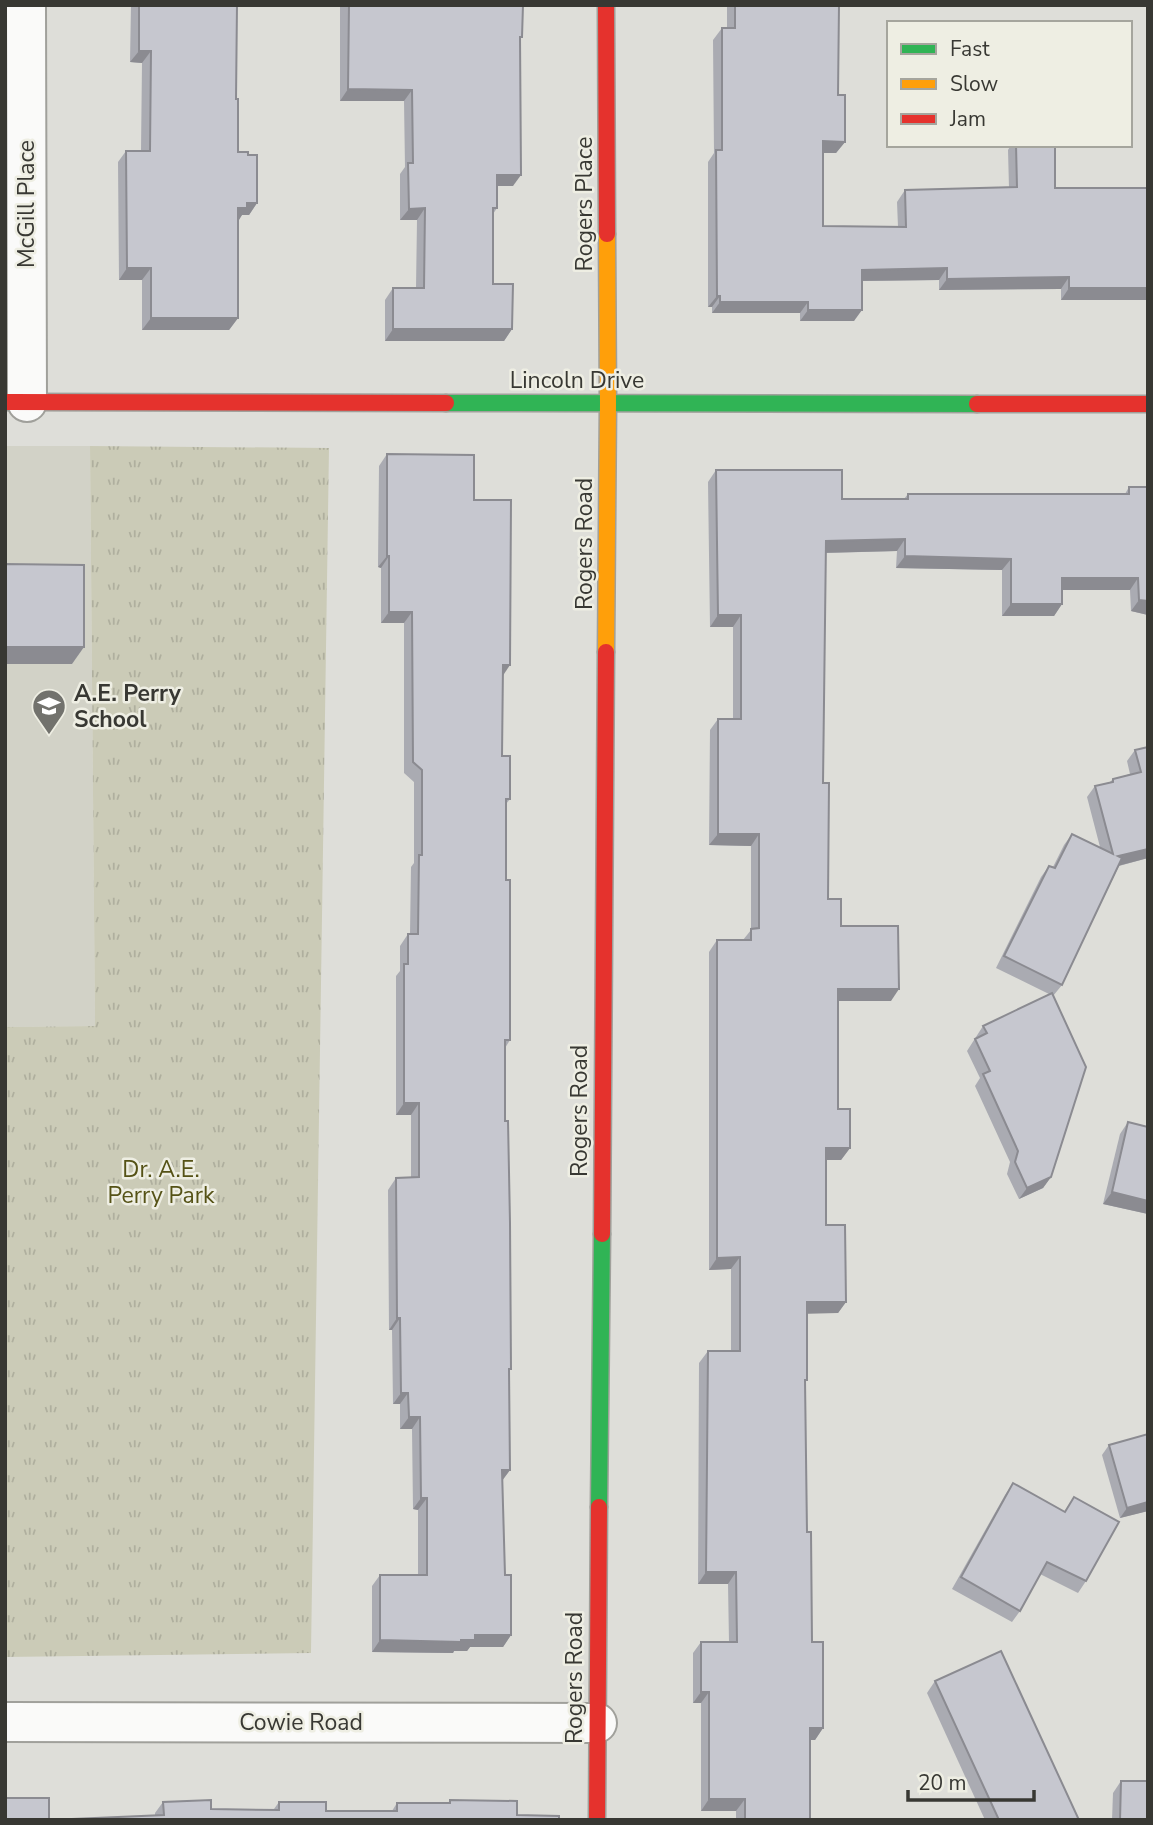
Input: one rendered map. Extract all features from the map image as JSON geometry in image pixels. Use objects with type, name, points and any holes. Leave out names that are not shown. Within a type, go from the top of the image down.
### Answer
[{"type":"street","name":"McGill Place","points":[[16,402],[26,5]]},
{"type":"street","name":"Rogers Place","points":[[606,5],[608,403]]},
{"type":"street","name":"Lincoln Drive","points":[[16,402],[1148,404]]},
{"type":"street","name":"Rogers Road","points":[[597,1820],[608,403]]},
{"type":"street","name":"Cowie Road","points":[[5,1722],[597,1723]]},
{"type":"shaded area","name":"A.E. Perry School","points":[[5,446],[90,446],[95,1026],[5,1027]]},
{"type":"green space","name":"Dr. A.E. Perry Park","points":[[90,446],[329,448],[311,1653],[5,1657],[5,1027],[95,1026]]},
{"type":"building","points":[[139,5],[237,5],[238,152],[257,155],[257,203],[247,203],[247,208],[238,208],[238,318],[151,318],[151,268],[127,268],[126,151],[150,151],[151,51],[139,51]]},
{"type":"building","points":[[349,5],[523,5],[520,37],[521,175],[497,175],[497,208],[493,208],[493,284],[513,284],[512,329],[393,329],[393,288],[424,288],[425,208],[409,209],[408,163],[413,163],[412,90],[348,89]]},
{"type":"building","points":[[735,5],[839,5],[838,95],[845,95],[845,142],[823,141],[823,226],[906,227],[905,190],[1017,187],[1016,147],[1055,147],[1055,188],[1148,188],[1148,288],[1069,288],[1069,277],[947,279],[947,268],[862,270],[862,310],[808,310],[808,302],[720,302],[720,296],[717,296],[716,150],[722,150],[722,28],[735,28]]},
{"type":"building","points":[[387,454],[474,455],[474,500],[511,500],[510,665],[503,665],[502,756],[510,756],[510,799],[506,799],[506,880],[510,880],[510,1040],[505,1040],[505,1121],[508,1121],[511,1369],[510,1470],[502,1470],[505,1575],[511,1575],[511,1635],[475,1635],[475,1640],[461,1642],[380,1640],[380,1575],[427,1575],[427,1498],[421,1498],[420,1417],[409,1417],[408,1393],[401,1393],[400,1318],[397,1318],[396,1178],[419,1177],[419,1103],[404,1103],[404,964],[408,964],[408,934],[418,934],[422,770],[413,762],[412,612],[389,612]]},
{"type":"building","points":[[716,470],[842,470],[842,499],[908,499],[908,494],[1129,494],[1129,487],[1148,487],[1148,601],[1139,600],[1138,578],[1062,578],[1062,604],[1011,604],[1011,559],[905,556],[905,539],[826,541],[823,783],[829,783],[828,899],[841,899],[841,926],[898,926],[899,989],[838,989],[838,1109],[850,1109],[850,1148],[826,1148],[826,1225],[845,1225],[846,1302],[807,1302],[807,1532],[811,1532],[812,1642],[823,1642],[823,1728],[810,1728],[810,1820],[745,1820],[745,1799],[709,1799],[709,1692],[701,1692],[701,1642],[737,1642],[736,1572],[706,1572],[708,1351],[740,1351],[740,1257],[717,1258],[717,940],[751,940],[751,929],[759,928],[759,834],[718,834],[718,719],[741,719],[741,615],[718,615]]},
{"type":"building","points":[[5,564],[84,565],[84,647],[5,647]]},
{"type":"building","points":[[1148,747],[1148,849],[1118,856],[1122,858],[1062,985],[1004,956],[1049,866],[1055,868],[1072,834],[1113,854],[1095,786],[1141,772],[1135,750]]},
{"type":"building","points":[[1052,993],[1086,1067],[1051,1177],[1027,1188],[1015,1162],[1018,1151],[983,1074],[990,1071],[975,1039],[987,1033],[983,1026]]},
{"type":"building","points":[[1128,1122],[1148,1127],[1148,1201],[1112,1192]]},
{"type":"building","points":[[1148,1434],[1148,1502],[1127,1508],[1109,1445]]},
{"type":"building","points":[[1013,1483],[1065,1512],[1074,1497],[1119,1522],[1086,1581],[1047,1562],[1020,1611],[961,1577]]},
{"type":"building","points":[[1001,1651],[1079,1820],[999,1820],[935,1681]]},
{"type":"building","points":[[1121,1781],[1148,1781],[1148,1820],[1120,1820]]},
{"type":"building","points":[[5,1798],[49,1798],[49,1820],[5,1820]]},
{"type":"building","points":[[211,1800],[211,1809],[279,1810],[279,1802],[326,1802],[326,1811],[397,1811],[397,1803],[450,1803],[450,1800],[517,1801],[517,1815],[559,1816],[559,1820],[49,1820],[164,1815],[163,1802]]},
{"type":"traffic: fast","points":[[446,403],[977,404]]},
{"type":"traffic: fast","points":[[599,1507],[602,1234]]},
{"type":"traffic: slow","points":[[606,652],[607,234]]},
{"type":"traffic: jam","points":[[606,5],[607,234]]},
{"type":"traffic: jam","points":[[5,402],[446,403]]},
{"type":"traffic: jam","points":[[977,404],[1148,404]]},
{"type":"traffic: jam","points":[[602,1234],[606,652]]},
{"type":"traffic: jam","points":[[597,1820],[599,1507]]},
{"type":"place","name":"A.E. Perry School","points":[[49,736]]}]
